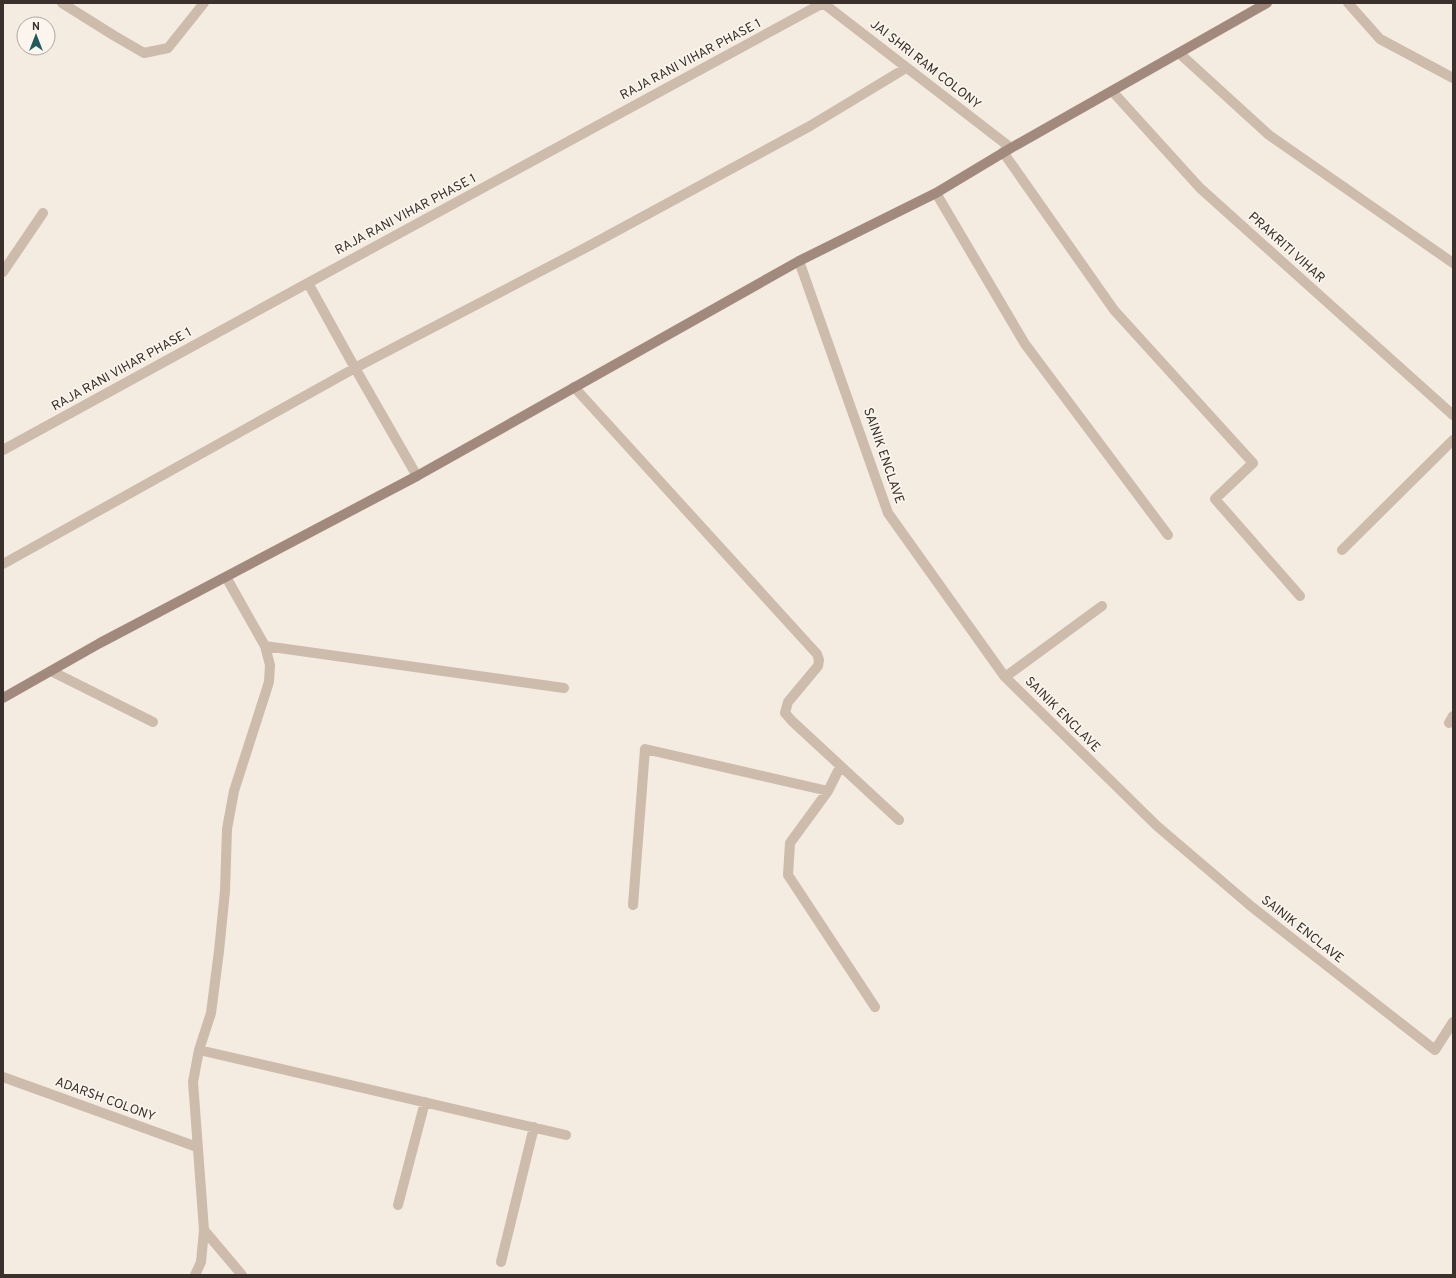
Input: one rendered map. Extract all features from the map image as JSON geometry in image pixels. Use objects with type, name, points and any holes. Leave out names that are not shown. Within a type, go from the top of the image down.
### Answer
[{"type":"street","points":[[62,3],[113,36],[144,53],[168,48],[204,3]]},
{"type":"street","name":"JAI SHRI RAM COLONY","points":[[823,3],[1007,150],[1114,310],[1253,463],[1215,499],[1300,596]]},
{"type":"street","name":"RAJA RANI VIHAR PHASE 1","points":[[3,450],[823,3]]},
{"type":"street","points":[[3,698],[100,643],[417,476],[799,262],[936,193],[1007,150],[1267,3]]},
{"type":"street","points":[[1348,3],[1380,39],[1453,78]]},
{"type":"street","points":[[1179,53],[1269,135],[1453,263]]},
{"type":"street","points":[[3,564],[354,368],[608,236],[810,126],[906,68]]},
{"type":"street","name":"PRAKRITI VIHAR","points":[[1112,91],[1200,188],[1453,415]]},
{"type":"street","points":[[936,193],[1025,344],[1168,535]]},
{"type":"street","points":[[3,272],[43,213]]},
{"type":"street","name":"SAINIK ENCLAVE","points":[[799,262],[888,513],[1005,677],[1157,826],[1252,907],[1435,1050],[1453,1022]]},
{"type":"street","points":[[308,283],[354,368],[417,476]]},
{"type":"street","points":[[574,387],[817,654],[820,660],[818,666],[788,702],[784,713],[899,820]]},
{"type":"street","points":[[1342,550],[1453,440]]},
{"type":"street","points":[[195,1275],[201,1262],[204,1230],[193,1082],[199,1050],[212,1006],[224,891],[227,829],[234,791],[269,682],[270,665],[265,646],[226,577]]},
{"type":"street","points":[[1005,677],[1102,606]]},
{"type":"street","points":[[265,646],[564,688]]},
{"type":"street","points":[[51,672],[153,722]]},
{"type":"street","points":[[633,904],[645,749],[828,791]]},
{"type":"street","points":[[840,766],[828,791],[790,843],[788,875],[875,1007]]},
{"type":"street","points":[[199,1050],[566,1135]]},
{"type":"street","name":"ADARSH COLONY","points":[[3,1077],[197,1147]]},
{"type":"street","points":[[398,1205],[425,1102]]},
{"type":"street","points":[[501,1262],[534,1127]]},
{"type":"street","points":[[204,1230],[242,1275]]}]
